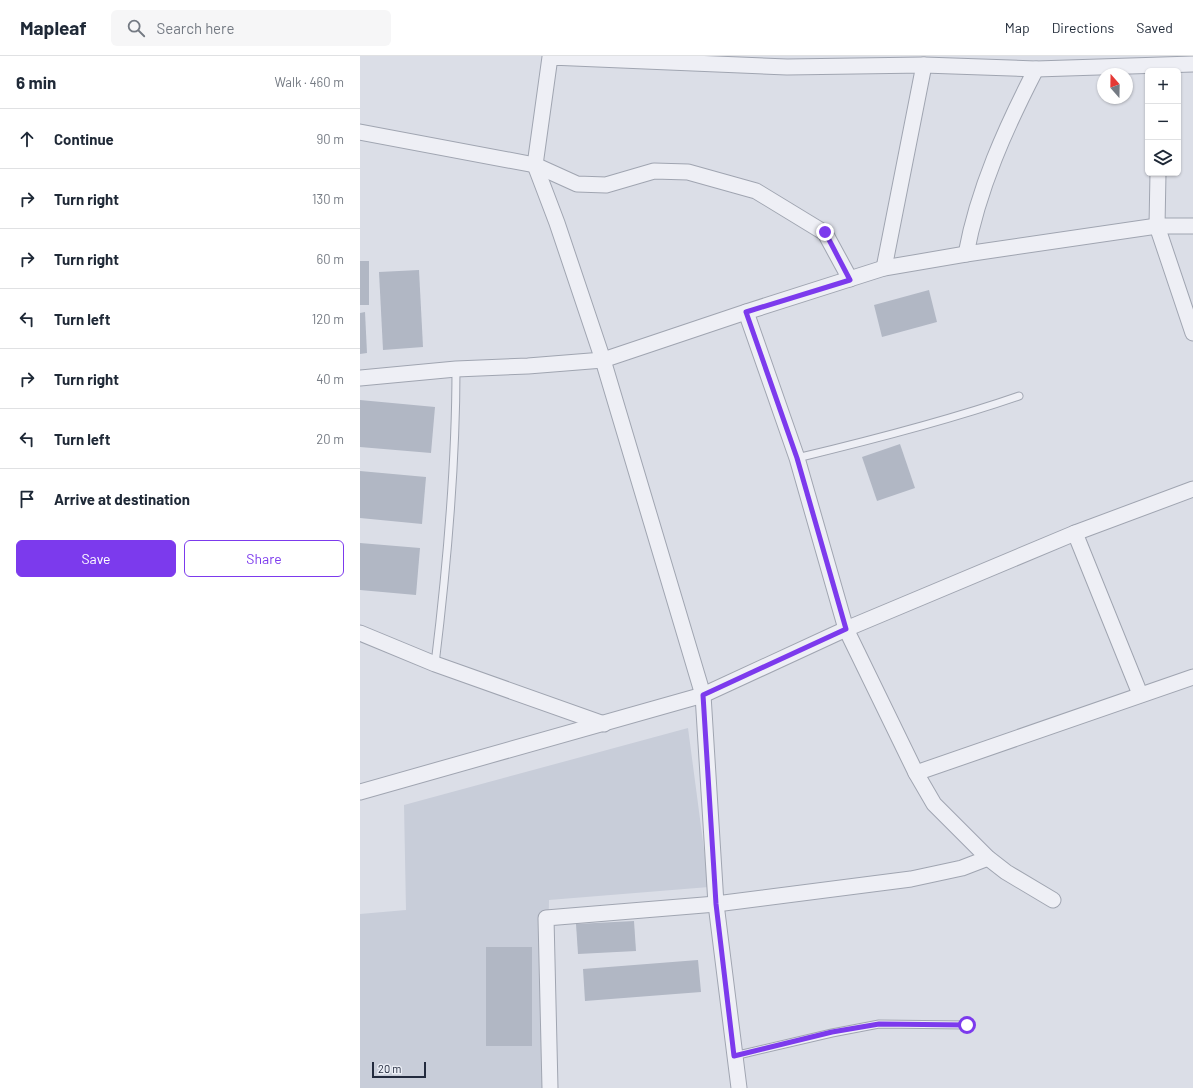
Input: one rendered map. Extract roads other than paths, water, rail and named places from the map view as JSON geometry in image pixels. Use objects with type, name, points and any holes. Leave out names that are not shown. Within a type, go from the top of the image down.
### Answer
[{"type":"street","points":[[739,1088],[716,904],[703,695],[603,360],[558,224],[535,165],[550,57],[787,67],[924,65],[1036,69],[1193,64]]},
{"type":"street","points":[[884,268],[924,65]]},
{"type":"street","points":[[966,254],[982,192],[1023,95],[1036,69]]},
{"type":"street","points":[[360,132],[535,165],[577,184],[606,184],[654,171],[688,172],[756,191],[825,232],[850,280]]},
{"type":"street","points":[[1158,176],[1157,226],[1193,333]]},
{"type":"street","points":[[360,378],[456,369],[528,366],[603,360],[884,268],[966,254],[1157,226],[1193,226]]},
{"type":"street","points":[[746,312],[797,458],[846,629],[916,773],[934,804],[988,858],[1006,872],[1053,900]]},
{"type":"street","points":[[360,792],[703,695],[846,629],[1075,533],[1193,489]]},
{"type":"street","points":[[1075,533],[1140,694]]},
{"type":"street","points":[[360,633],[435,664],[604,724]]},
{"type":"street","points":[[916,773],[1140,694],[1193,677]]},
{"type":"street","points":[[550,1088],[546,918],[716,904],[911,879],[962,868],[988,858]]},
{"type":"lane","points":[[435,664],[446,573],[456,424],[456,369]]},
{"type":"lane","points":[[797,458],[922,426],[1019,396]]},
{"type":"lane","points":[[734,1056],[832,1032],[879,1024],[967,1025]]}]
